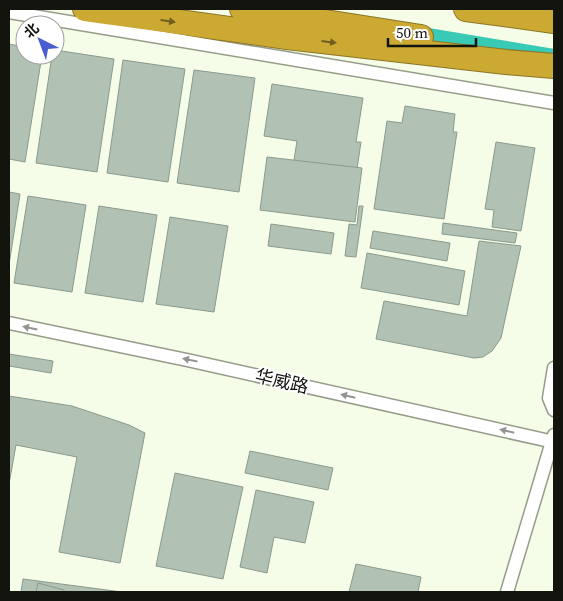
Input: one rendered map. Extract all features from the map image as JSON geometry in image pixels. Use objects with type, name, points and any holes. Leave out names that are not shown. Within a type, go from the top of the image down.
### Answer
[{"type":"highway","points":[[86,9],[297,38],[554,66]]},
{"type":"highway","points":[[242,9],[444,41],[554,52]]},
{"type":"highway","points":[[466,9],[554,21]]},
{"type":"highway","points":[[509,9],[554,16]]},
{"type":"street","points":[[9,12],[554,103]]},
{"type":"street","name":"华威路","points":[[9,323],[554,440]]},
{"type":"street","points":[[554,368],[549,398],[554,410]]},
{"type":"street","points":[[507,592],[554,440]]},
{"type":"building","points":[[9,44],[15,45],[15,65],[40,65],[25,162],[9,159]]},
{"type":"building","points":[[65,52],[114,59],[97,172],[36,163],[51,65],[65,65]]},
{"type":"building","points":[[123,60],[185,69],[168,182],[107,173]]},
{"type":"building","points":[[194,70],[255,78],[239,192],[177,183]]},
{"type":"building","points":[[272,84],[363,98],[356,142],[361,142],[353,196],[290,186],[297,141],[264,136]]},
{"type":"building","points":[[405,106],[455,114],[453,132],[457,132],[444,219],[374,209],[387,121],[402,123]]},
{"type":"building","points":[[496,142],[535,148],[521,231],[492,227],[494,210],[485,209]]},
{"type":"building","points":[[267,157],[362,168],[355,222],[260,210]]},
{"type":"building","points":[[9,192],[20,194],[9,265]]},
{"type":"building","points":[[28,196],[86,205],[72,292],[14,283]]},
{"type":"building","points":[[99,206],[157,215],[143,302],[85,293]]},
{"type":"building","points":[[359,206],[363,206],[356,257],[345,256],[349,224],[357,225]]},
{"type":"building","points":[[170,217],[228,226],[214,312],[156,304]]},
{"type":"building","points":[[443,223],[517,233],[515,243],[442,234]]},
{"type":"building","points":[[271,224],[334,233],[331,254],[268,246]]},
{"type":"building","points":[[373,231],[450,243],[447,261],[370,248]]},
{"type":"building","points":[[479,241],[521,246],[501,338],[492,351],[483,357],[474,358],[376,339],[384,301],[467,316]]},
{"type":"building","points":[[367,253],[465,271],[459,305],[361,288]]},
{"type":"building","points":[[9,354],[53,361],[51,373],[9,366]]},
{"type":"building","points":[[9,396],[72,406],[129,425],[145,433],[120,563],[59,552],[77,457],[16,445],[9,484]]},
{"type":"building","points":[[250,451],[333,468],[328,490],[245,473]]},
{"type":"building","points":[[175,473],[243,487],[223,579],[156,566]]},
{"type":"building","points":[[256,490],[314,502],[305,543],[274,537],[267,573],[240,567]]},
{"type":"building","points":[[356,564],[421,577],[418,592],[349,592]]},
{"type":"building","points":[[23,579],[122,592],[21,592]]},
{"type":"building","points":[[38,583],[64,590],[64,592],[36,592]]},
{"type":"waterway","points":[[416,32],[554,55]]}]
